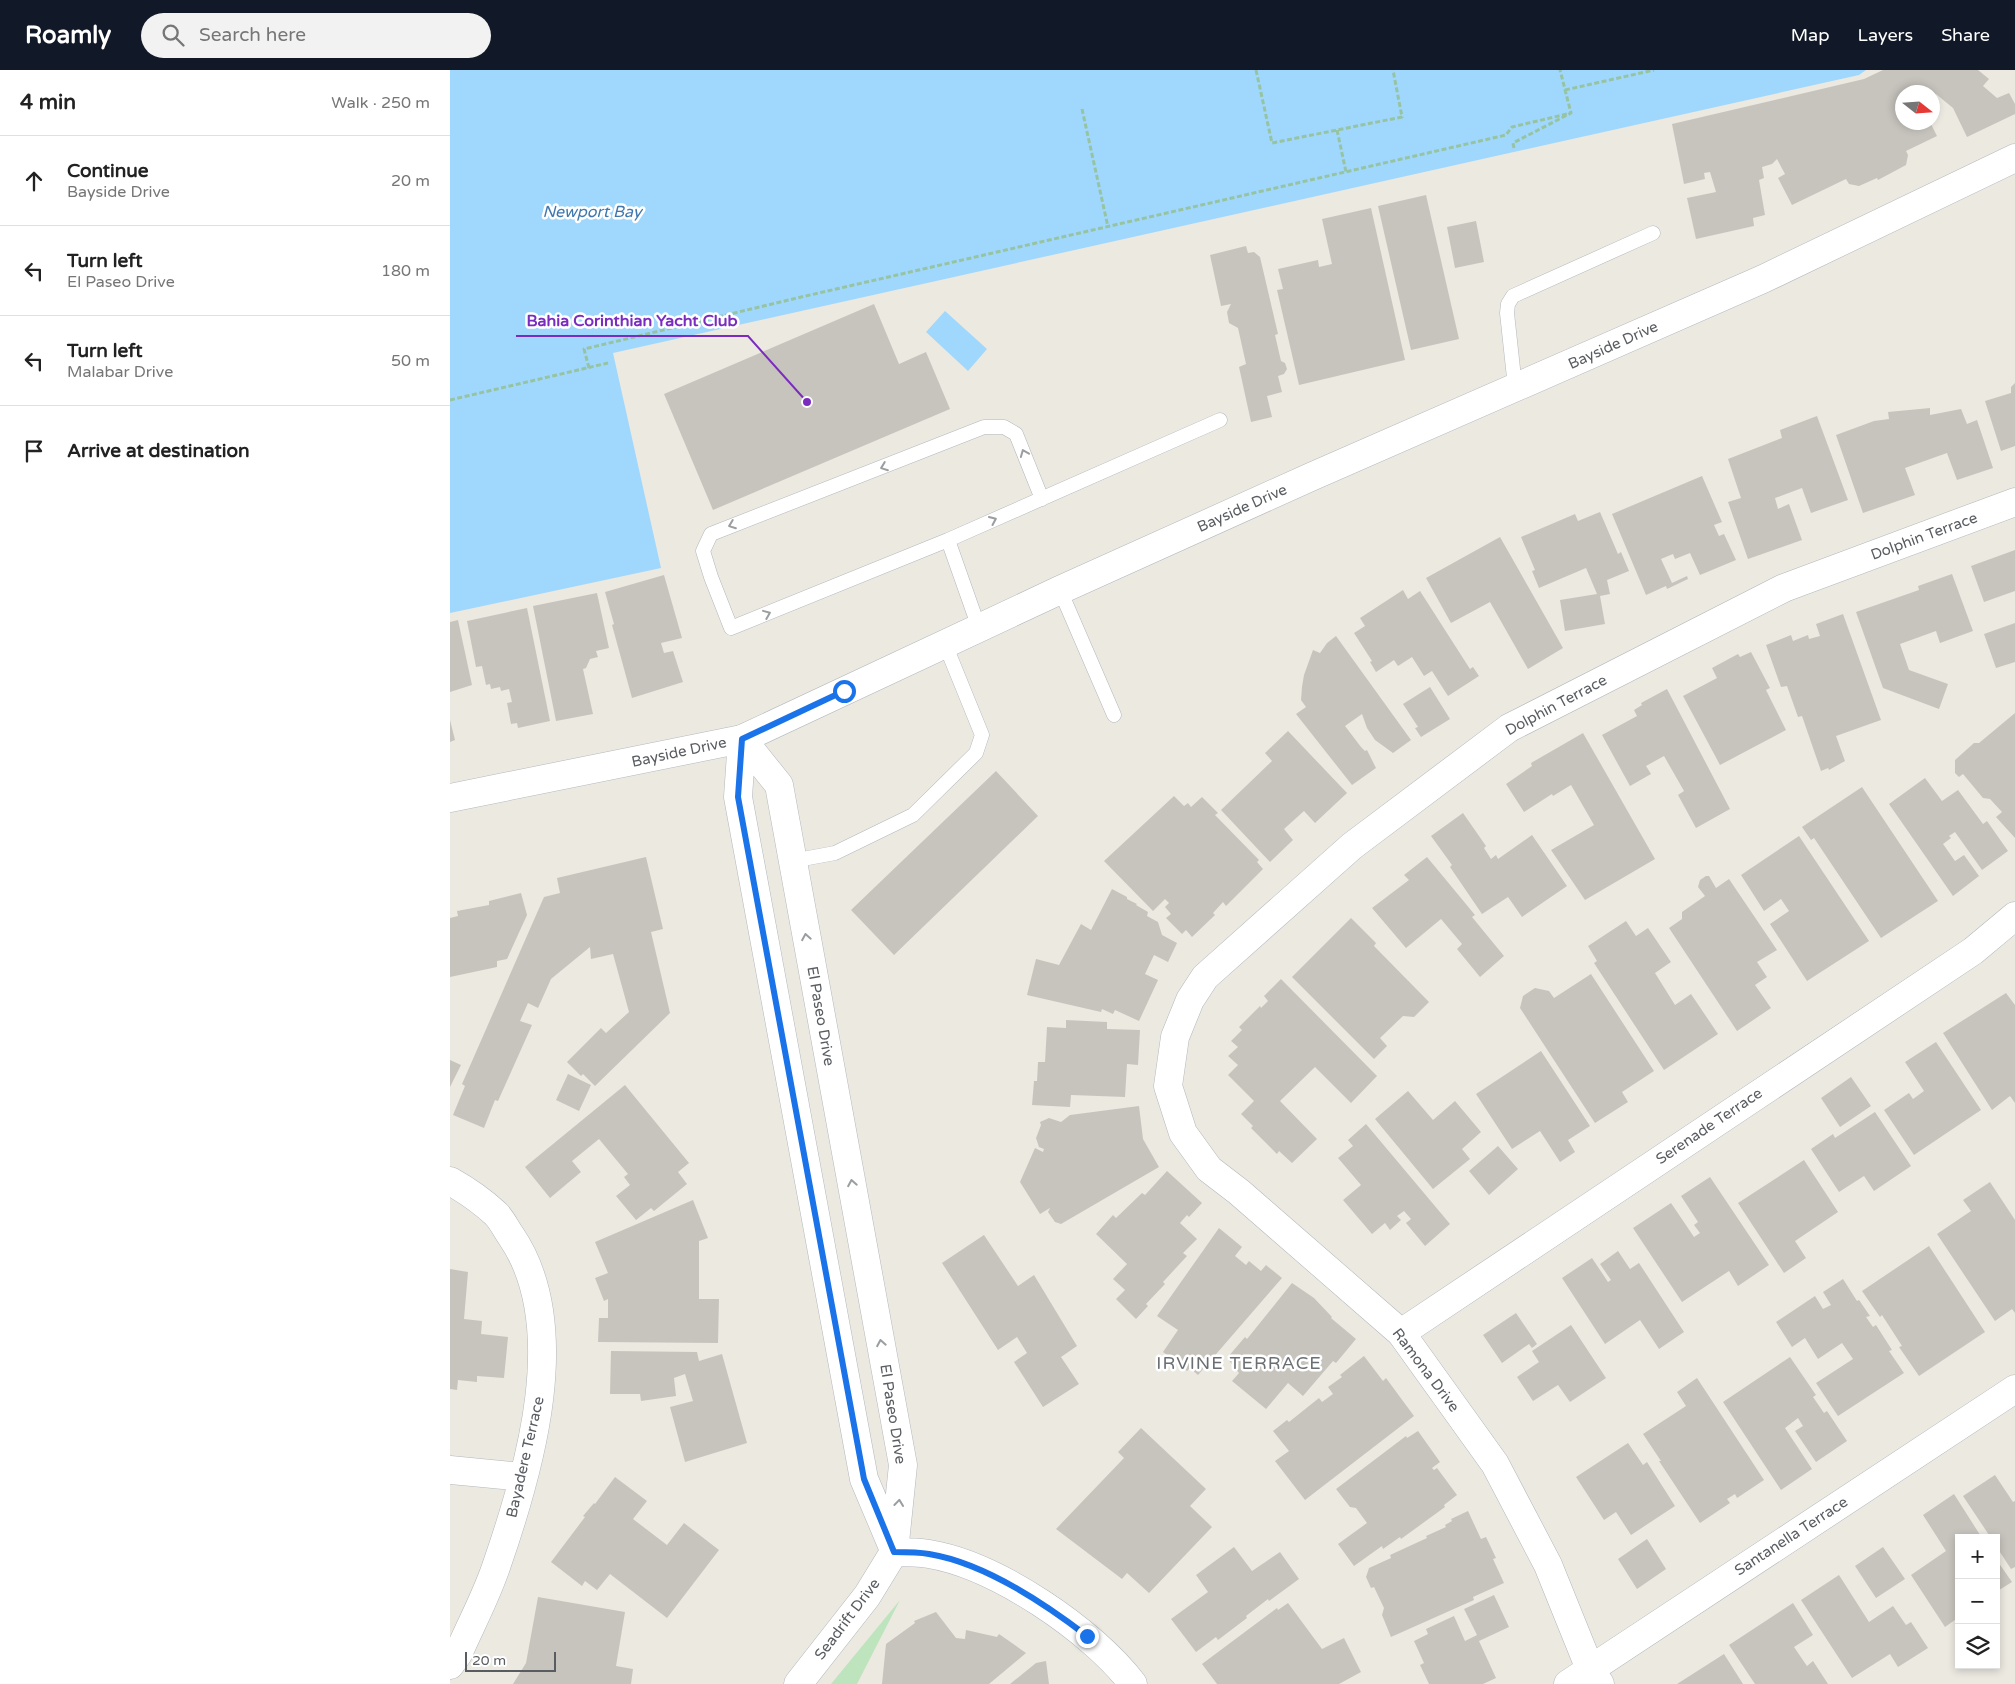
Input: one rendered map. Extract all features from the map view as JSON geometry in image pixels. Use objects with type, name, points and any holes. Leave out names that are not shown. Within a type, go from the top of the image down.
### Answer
[{"type":"street","name":"Bayside Drive","points":[[450,798],[742,739],[1060,590],[1313,476],[1763,279],[2015,158]]},
{"type":"street","name":"Dolphin Terrace","points":[[1168,1086],[1175,1037],[1190,1000],[1205,977],[1352,846],[1509,728],[1784,588],[2015,502]]},
{"type":"street","name":"El Paseo Drive","points":[[742,739],[779,785],[903,1465],[894,1552]]},
{"type":"street","points":[[742,739],[738,797],[862,1469],[864,1479],[894,1552],[929,1554],[958,1562],[990,1575],[1048,1606],[1087,1636],[1133,1684]]},
{"type":"street","name":"Serenade Terrace","points":[[1401,1333],[1973,951],[2015,916]]},
{"type":"street","name":"Ramona Drive","points":[[1168,1086],[1183,1133],[1209,1169],[1239,1192],[1401,1333],[1495,1464],[1548,1565],[1595,1677]]},
{"type":"street","name":"Bayadere Terrace","points":[[450,1181],[469,1191],[497,1215],[522,1252],[534,1288],[542,1327],[540,1400],[523,1477],[497,1565],[458,1654],[450,1665]]},
{"type":"street","name":"Santanella Terrace","points":[[1568,1684],[1595,1677],[2015,1389]]},
{"type":"street","points":[[450,1470],[523,1477]]},
{"type":"street","name":"Seadrift Drive","points":[[798,1684],[867,1596],[894,1552]]},
{"type":"lane","points":[[1515,387],[1507,313],[1508,304],[1513,296],[1653,233]]},
{"type":"lane","points":[[1042,498],[1016,434],[1004,427],[984,427],[711,534],[703,551],[711,578],[731,628],[948,540],[1220,420]]},
{"type":"lane","points":[[948,540],[979,628]]},
{"type":"lane","points":[[1060,590],[1114,715]]},
{"type":"lane","points":[[792,861],[835,853],[913,815],[976,753],[982,735],[945,644]]},
{"type":"path","points":[[1256,70],[1272,143],[1402,117],[1393,70]]},
{"type":"path","points":[[1560,70],[1570,113]]},
{"type":"path","points":[[1565,90],[1654,70]]},
{"type":"path","points":[[1082,109],[1108,227]]},
{"type":"path","points":[[1514,148],[1513,143],[1570,113]]},
{"type":"path","points":[[589,368],[584,349],[1506,135],[1512,127],[1570,113]]},
{"type":"path","points":[[1338,130],[1346,172]]},
{"type":"path","points":[[450,400],[608,363]]},
{"type":"green space","points":[[900,1600],[857,1684],[831,1684]]},
{"type":"water","name":"Newport Bay","points":[[450,70],[1866,70],[1859,75],[613,353],[661,568],[450,613]]},
{"type":"water","points":[[945,311],[987,349],[968,371],[926,332]]},
{"type":"building","points":[[1883,70],[1978,70],[1989,79],[1983,86],[1997,98],[2009,93],[2015,104],[2015,114],[1967,137],[1953,108],[1940,97],[1940,85],[1895,85],[1895,130],[1934,130],[1937,136],[1906,151],[1908,155],[1906,165],[1878,180],[1877,178],[1859,186],[1849,184],[1846,179],[1792,205],[1778,178],[1785,174],[1777,159],[1772,164],[1762,167],[1764,178],[1759,180],[1765,215],[1753,218],[1754,226],[1696,239],[1687,198],[1716,192],[1710,172],[1704,173],[1705,179],[1684,184],[1672,124],[1864,79]]},
{"type":"building","points":[[1426,195],[1459,339],[1411,350],[1378,206]]},
{"type":"building","points":[[1371,208],[1405,360],[1299,385],[1277,290],[1283,289],[1278,269],[1318,260],[1319,267],[1332,264],[1322,219]]},
{"type":"building","points":[[1476,221],[1484,262],[1455,268],[1447,227]]},
{"type":"building","points":[[1246,246],[1248,253],[1254,252],[1260,257],[1278,334],[1275,335],[1281,361],[1285,363],[1287,369],[1284,374],[1278,376],[1282,392],[1267,396],[1272,417],[1251,422],[1239,367],[1246,364],[1238,328],[1229,323],[1227,312],[1231,304],[1221,306],[1210,255]]},
{"type":"building","points":[[874,304],[899,364],[926,352],[950,409],[713,510],[664,394]]},
{"type":"building","points":[[2015,383],[2015,446],[2001,451],[1985,401],[2011,393],[2011,387]]},
{"type":"building","points":[[1930,408],[1930,415],[1961,409],[1967,424],[1977,420],[1993,468],[1957,480],[1947,453],[1905,468],[1915,495],[1863,513],[1836,435],[1874,421],[1889,419],[1888,412]]},
{"type":"building","points":[[1817,416],[1848,500],[1811,513],[1802,488],[1775,498],[1778,509],[1789,504],[1802,540],[1748,559],[1728,502],[1741,498],[1728,459],[1782,438],[1780,430]]},
{"type":"building","points":[[1702,476],[1722,522],[1714,525],[1719,536],[1724,534],[1736,560],[1700,575],[1690,553],[1675,559],[1673,554],[1661,559],[1672,583],[1687,576],[1688,579],[1667,589],[1666,586],[1646,595],[1612,514]]},
{"type":"building","points":[[1600,512],[1618,554],[1621,552],[1629,571],[1607,580],[1610,594],[1600,596],[1605,624],[1565,631],[1560,600],[1597,594],[1586,568],[1539,588],[1532,571],[1535,570],[1521,537],[1575,514],[1578,521]]},
{"type":"building","points":[[1500,537],[1563,648],[1528,669],[1490,602],[1451,623],[1426,578]]},
{"type":"building","points":[[2015,550],[2015,591],[1984,602],[1971,566]]},
{"type":"building","points":[[1952,574],[1973,631],[1940,643],[1936,631],[1900,644],[1909,670],[1948,684],[1939,709],[1883,688],[1856,612],[1919,590],[1918,586]]},
{"type":"building","points":[[664,575],[682,638],[661,643],[664,653],[673,651],[683,682],[632,698],[605,592]]},
{"type":"building","points":[[1403,590],[1408,599],[1420,591],[1470,669],[1473,667],[1479,676],[1448,696],[1432,671],[1424,676],[1412,657],[1398,666],[1394,660],[1376,672],[1370,662],[1372,661],[1354,633],[1365,626],[1360,618]]},
{"type":"building","points":[[597,593],[609,648],[596,651],[598,657],[590,659],[586,668],[583,669],[593,714],[556,721],[533,606]]},
{"type":"building","points":[[527,608],[550,721],[518,728],[517,723],[511,724],[507,703],[512,702],[509,689],[501,691],[500,687],[491,689],[490,684],[486,685],[482,666],[476,667],[467,621]]},
{"type":"building","points":[[1843,614],[1881,720],[1836,736],[1845,761],[1829,770],[1828,768],[1821,771],[1802,716],[1798,717],[1787,686],[1781,687],[1766,645],[1791,635],[1793,641],[1808,635],[1809,639],[1820,636],[1816,624]]},
{"type":"building","points":[[458,620],[472,685],[450,692],[450,622]]},
{"type":"building","points":[[2015,623],[2015,662],[1996,668],[1984,634]]},
{"type":"building","points":[[1336,636],[1411,740],[1393,753],[1375,740],[1367,728],[1362,714],[1345,726],[1361,747],[1365,751],[1367,750],[1376,768],[1352,785],[1296,714],[1306,707],[1301,700],[1302,687],[1304,675],[1313,650],[1320,653],[1327,643]]},
{"type":"building","points":[[1751,652],[1770,688],[1766,690],[1786,730],[1720,765],[1683,696],[1717,678],[1712,668],[1738,654],[1740,657]]},
{"type":"building","points":[[1430,687],[1450,719],[1421,737],[1415,728],[1418,727],[1403,704]]},
{"type":"building","points":[[1667,689],[1730,809],[1696,828],[1678,795],[1684,791],[1664,756],[1646,766],[1651,774],[1630,786],[1602,735],[1637,716],[1634,710],[1642,705],[1641,703]]},
{"type":"building","points":[[2015,713],[2015,838],[1996,817],[2002,812],[1990,799],[1983,798],[1963,774],[1959,777],[1955,773],[1955,760],[1974,743],[1979,743]]},
{"type":"building","points":[[450,720],[455,740],[450,742]]},
{"type":"building","points":[[1288,731],[1347,793],[1315,823],[1304,811],[1284,829],[1293,840],[1270,862],[1221,810],[1272,761],[1265,753]]},
{"type":"building","points":[[1583,733],[1655,859],[1585,900],[1551,850],[1594,825],[1571,785],[1553,796],[1552,794],[1524,812],[1506,784],[1532,766],[1531,763]]},
{"type":"building","points":[[996,771],[1038,816],[894,955],[851,910]]},
{"type":"building","points":[[1925,778],[1942,801],[1958,790],[1983,824],[1987,821],[2008,851],[1982,870],[1955,832],[1949,836],[1951,838],[1943,844],[1955,861],[1964,855],[1979,876],[1953,896],[1889,804]]},
{"type":"building","points":[[1862,787],[1938,901],[1881,938],[1814,838],[1811,840],[1802,827]]},
{"type":"building","points":[[1174,796],[1184,806],[1188,803],[1191,807],[1202,797],[1218,813],[1215,815],[1259,860],[1257,862],[1263,869],[1226,906],[1223,902],[1213,913],[1215,915],[1192,937],[1186,930],[1182,934],[1166,918],[1171,914],[1165,907],[1169,903],[1165,899],[1153,911],[1104,861]]},
{"type":"building","points":[[1463,813],[1486,846],[1484,848],[1491,859],[1496,855],[1498,859],[1532,835],[1567,886],[1522,917],[1508,897],[1482,914],[1450,867],[1452,865],[1431,836]]},
{"type":"building","points":[[1799,836],[1869,941],[1807,981],[1770,924],[1789,911],[1781,899],[1764,911],[1741,875]]},
{"type":"building","points":[[646,857],[663,929],[651,932],[670,1013],[595,1086],[583,1074],[581,1076],[567,1062],[601,1028],[606,1033],[629,1012],[613,954],[591,959],[590,947],[551,979],[538,1008],[528,1003],[520,1021],[532,1025],[498,1101],[495,1100],[484,1128],[453,1115],[465,1086],[462,1084],[544,897],[560,893],[557,878]]},
{"type":"building","points":[[1427,857],[1475,915],[1472,917],[1504,956],[1480,977],[1457,949],[1462,944],[1441,919],[1406,948],[1372,908],[1409,880],[1404,875]]},
{"type":"building","points":[[1709,876],[1716,888],[1729,879],[1777,950],[1757,962],[1767,977],[1755,985],[1771,1008],[1737,1031],[1669,928],[1682,919],[1682,912],[1705,896],[1698,887],[1700,880]]},
{"type":"building","points":[[1112,889],[1148,912],[1147,916],[1158,922],[1162,935],[1177,943],[1168,962],[1154,955],[1145,974],[1158,980],[1139,1021],[1115,1010],[1113,1014],[1102,1009],[1101,1012],[1027,995],[1036,959],[1059,965],[1081,924],[1091,930]]},
{"type":"building","points":[[521,893],[527,915],[507,959],[497,961],[497,967],[450,977],[450,918],[458,916],[457,911],[489,905],[489,901]]},
{"type":"building","points":[[1351,918],[1376,943],[1374,946],[1429,1002],[1414,1017],[1403,1016],[1380,1038],[1387,1046],[1374,1059],[1292,977]]},
{"type":"building","points":[[1626,921],[1636,936],[1648,928],[1671,962],[1655,973],[1675,1005],[1691,994],[1718,1034],[1664,1070],[1594,963],[1597,961],[1588,946]]},
{"type":"building","points":[[1591,974],[1654,1071],[1622,1092],[1628,1102],[1595,1123],[1520,1008],[1523,996],[1535,988],[1549,991],[1554,998]]},
{"type":"building","points":[[1281,979],[1377,1076],[1351,1103],[1315,1067],[1280,1101],[1317,1139],[1292,1163],[1279,1151],[1277,1154],[1251,1128],[1253,1126],[1241,1114],[1254,1101],[1228,1075],[1238,1065],[1228,1056],[1238,1047],[1231,1041],[1242,1030],[1239,1027],[1260,1006],[1261,1008],[1268,1001],[1264,996]]},
{"type":"building","points":[[2006,993],[2015,1005],[2015,1103],[2010,1096],[1992,1110],[1943,1033]]},
{"type":"building","points":[[1066,1020],[1107,1022],[1107,1029],[1140,1030],[1138,1065],[1127,1064],[1125,1097],[1071,1095],[1070,1107],[1032,1105],[1034,1081],[1037,1081],[1038,1062],[1045,1062],[1047,1027],[1066,1028]]},
{"type":"building","points":[[1936,1042],[1981,1110],[1914,1155],[1884,1110],[1909,1093],[1913,1099],[1924,1091],[1905,1062]]},
{"type":"building","points":[[1541,1051],[1590,1126],[1568,1140],[1575,1152],[1560,1162],[1540,1131],[1512,1149],[1476,1094]]},
{"type":"building","points":[[450,1060],[461,1065],[450,1087]]},
{"type":"building","points":[[568,1074],[591,1085],[579,1111],[556,1100]]},
{"type":"building","points":[[1851,1077],[1871,1106],[1840,1127],[1821,1098]]},
{"type":"building","points":[[625,1085],[689,1163],[678,1172],[687,1184],[654,1211],[651,1208],[636,1220],[616,1196],[630,1185],[624,1177],[628,1174],[599,1139],[572,1161],[581,1172],[550,1198],[525,1167]]},
{"type":"building","points":[[1408,1091],[1433,1120],[1455,1101],[1481,1132],[1462,1149],[1470,1159],[1433,1189],[1375,1119]]},
{"type":"building","points":[[1139,1106],[1143,1139],[1159,1167],[1061,1224],[1055,1222],[1048,1212],[1050,1208],[1040,1214],[1020,1182],[1035,1148],[1043,1152],[1044,1149],[1039,1147],[1036,1138],[1041,1125],[1040,1122],[1049,1118],[1061,1122],[1070,1115]]},
{"type":"building","points":[[1875,1112],[1911,1166],[1874,1191],[1864,1176],[1839,1192],[1811,1149],[1833,1134],[1835,1138]]},
{"type":"building","points":[[1366,1124],[1450,1224],[1425,1246],[1406,1223],[1411,1219],[1404,1211],[1397,1216],[1401,1220],[1390,1230],[1385,1223],[1372,1234],[1343,1200],[1361,1185],[1338,1158],[1353,1146],[1348,1140]]},
{"type":"building","points":[[1498,1146],[1518,1169],[1489,1195],[1469,1171]]},
{"type":"building","points":[[1804,1160],[1838,1212],[1795,1241],[1806,1258],[1784,1273],[1738,1203]]},
{"type":"building","points":[[1167,1171],[1202,1203],[1189,1217],[1187,1215],[1180,1223],[1197,1239],[1183,1253],[1187,1256],[1163,1282],[1165,1284],[1146,1304],[1148,1306],[1136,1319],[1116,1299],[1125,1290],[1113,1279],[1127,1264],[1096,1234],[1113,1215],[1116,1218],[1142,1193],[1145,1195]]},
{"type":"building","points":[[1710,1177],[1769,1265],[1738,1286],[1729,1271],[1682,1302],[1633,1228],[1671,1203],[1694,1237],[1700,1233],[1694,1225],[1698,1222],[1681,1196]]},
{"type":"building","points":[[1990,1182],[2015,1220],[2015,1313],[2012,1309],[1995,1321],[1937,1234],[1971,1211],[1963,1200]]},
{"type":"building","points":[[693,1200],[708,1238],[699,1241],[699,1299],[719,1299],[718,1343],[598,1342],[599,1318],[608,1318],[608,1299],[604,1301],[595,1278],[608,1273],[595,1242]]},
{"type":"building","points":[[1219,1228],[1242,1247],[1235,1256],[1246,1265],[1249,1261],[1261,1271],[1266,1265],[1282,1278],[1198,1375],[1190,1368],[1187,1371],[1163,1352],[1178,1330],[1157,1316]]},
{"type":"building","points":[[984,1235],[1018,1286],[1034,1275],[1077,1346],[1061,1357],[1079,1384],[1043,1407],[1014,1362],[1027,1353],[1017,1337],[998,1350],[942,1263]]},
{"type":"building","points":[[1929,1246],[1985,1332],[1919,1376],[1899,1347],[1902,1346],[1882,1315],[1880,1317],[1862,1291]]},
{"type":"building","points":[[1618,1251],[1630,1269],[1639,1263],[1684,1332],[1659,1349],[1640,1320],[1605,1344],[1562,1278],[1592,1258],[1608,1282],[1611,1280],[1600,1264]]},
{"type":"building","points":[[450,1269],[468,1272],[464,1319],[482,1321],[481,1334],[508,1337],[504,1378],[477,1376],[477,1382],[458,1380],[457,1390],[450,1389]]},
{"type":"building","points":[[1843,1279],[1857,1301],[1859,1300],[1870,1316],[1866,1317],[1873,1327],[1876,1325],[1892,1350],[1889,1351],[1904,1373],[1838,1416],[1816,1383],[1853,1359],[1842,1343],[1818,1359],[1805,1338],[1792,1347],[1776,1322],[1815,1296],[1823,1309],[1831,1305],[1823,1292]]},
{"type":"building","points":[[1292,1283],[1314,1298],[1331,1318],[1356,1339],[1336,1363],[1333,1361],[1303,1396],[1288,1383],[1266,1409],[1232,1381],[1239,1373],[1227,1358],[1245,1337],[1247,1339]]},
{"type":"building","points":[[1516,1313],[1537,1344],[1532,1348],[1529,1344],[1502,1363],[1483,1335]]},
{"type":"building","points":[[1571,1325],[1606,1378],[1570,1402],[1558,1385],[1533,1401],[1517,1377],[1539,1362],[1532,1351]]},
{"type":"building","points":[[611,1351],[697,1352],[699,1361],[722,1354],[747,1443],[685,1462],[670,1407],[693,1401],[685,1374],[674,1378],[676,1396],[641,1401],[640,1394],[610,1394]]},
{"type":"building","points":[[1364,1356],[1383,1381],[1386,1378],[1414,1416],[1305,1500],[1275,1461],[1289,1451],[1273,1431],[1287,1420],[1289,1422],[1319,1398],[1322,1402],[1333,1394],[1328,1387],[1342,1377],[1340,1375]]},
{"type":"building","points":[[1790,1357],[1816,1395],[1813,1397],[1824,1413],[1827,1411],[1847,1441],[1816,1462],[1795,1431],[1803,1426],[1798,1418],[1785,1428],[1812,1469],[1781,1490],[1723,1402]]},
{"type":"building","points":[[1697,1378],[1764,1480],[1737,1498],[1735,1494],[1727,1499],[1730,1503],[1700,1523],[1643,1434],[1686,1406],[1677,1392]]},
{"type":"building","points":[[1141,1428],[1206,1489],[1190,1506],[1212,1527],[1149,1593],[1127,1573],[1122,1579],[1056,1529],[1124,1458],[1118,1452]]},
{"type":"building","points":[[1418,1431],[1440,1462],[1432,1468],[1434,1470],[1437,1468],[1457,1495],[1444,1505],[1445,1507],[1401,1539],[1400,1537],[1383,1549],[1382,1546],[1354,1566],[1338,1544],[1367,1523],[1356,1508],[1350,1507],[1336,1489],[1406,1436],[1407,1438]]},
{"type":"building","points":[[1628,1443],[1643,1465],[1647,1462],[1675,1506],[1631,1535],[1616,1512],[1604,1520],[1576,1477]]},
{"type":"building","points":[[1995,1475],[2013,1502],[2015,1501],[2015,1567],[2011,1569],[2000,1552],[2000,1534],[1988,1534],[1963,1496]]},
{"type":"building","points":[[615,1477],[647,1501],[633,1519],[667,1545],[684,1523],[719,1550],[667,1618],[610,1574],[597,1590],[585,1581],[582,1586],[551,1562],[585,1517],[583,1516],[595,1504]]},
{"type":"building","points":[[1954,1494],[1979,1534],[1955,1534],[1955,1620],[1945,1627],[1911,1575],[1946,1551],[1923,1515]]},
{"type":"building","points":[[1468,1511],[1481,1539],[1486,1537],[1496,1558],[1493,1559],[1504,1583],[1473,1597],[1474,1600],[1391,1637],[1382,1615],[1384,1608],[1374,1587],[1371,1588],[1366,1577],[1369,1568],[1391,1558],[1390,1555],[1427,1538],[1426,1536],[1446,1527],[1445,1525],[1452,1521],[1451,1519]]},
{"type":"building","points":[[1647,1539],[1666,1569],[1637,1589],[1618,1559]]},
{"type":"building","points":[[1234,1547],[1252,1571],[1280,1552],[1299,1579],[1269,1601],[1268,1599],[1218,1640],[1216,1637],[1196,1652],[1171,1619],[1208,1592],[1196,1575]]},
{"type":"building","points":[[1883,1547],[1905,1579],[1876,1598],[1855,1566]]},
{"type":"building","points":[[2000,1565],[2012,1582],[2000,1590]]},
{"type":"building","points":[[1839,1575],[1869,1622],[1893,1606],[1906,1625],[1911,1622],[1928,1648],[1898,1667],[1890,1654],[1852,1678],[1801,1600]]},
{"type":"building","points":[[1494,1595],[1509,1627],[1479,1641],[1496,1678],[1483,1684],[1429,1684],[1420,1665],[1424,1663],[1414,1641],[1428,1634],[1426,1629],[1454,1616],[1465,1641],[1477,1635],[1464,1609]]},
{"type":"building","points":[[538,1597],[625,1612],[616,1666],[633,1669],[631,1684],[513,1684],[526,1663]]},
{"type":"building","points":[[1288,1603],[1322,1649],[1344,1638],[1361,1672],[1339,1684],[1217,1684],[1202,1664],[1277,1608],[1278,1610]]},
{"type":"building","points":[[1793,1603],[1813,1635],[1794,1647],[1807,1666],[1813,1661],[1828,1684],[1755,1684],[1729,1645]]},
{"type":"building","points":[[936,1612],[956,1638],[965,1639],[966,1630],[997,1637],[999,1634],[1026,1653],[989,1684],[882,1684],[886,1644],[915,1623],[914,1621]]},
{"type":"building","points":[[1724,1654],[1743,1684],[1677,1684]]},
{"type":"building","points":[[1046,1661],[1049,1684],[1010,1684],[1036,1663]]},
{"type":"place","name":"Bahia Corinthian Yacht Club","points":[[807,402]]},
{"type":"district","name":"IRVINE TERRACE","points":[[1239,1363]]},
{"type":"route","points":[[844,691],[742,739],[738,797],[864,1479],[894,1552],[929,1554],[958,1562],[990,1575],[1048,1606],[1087,1636]]}]
